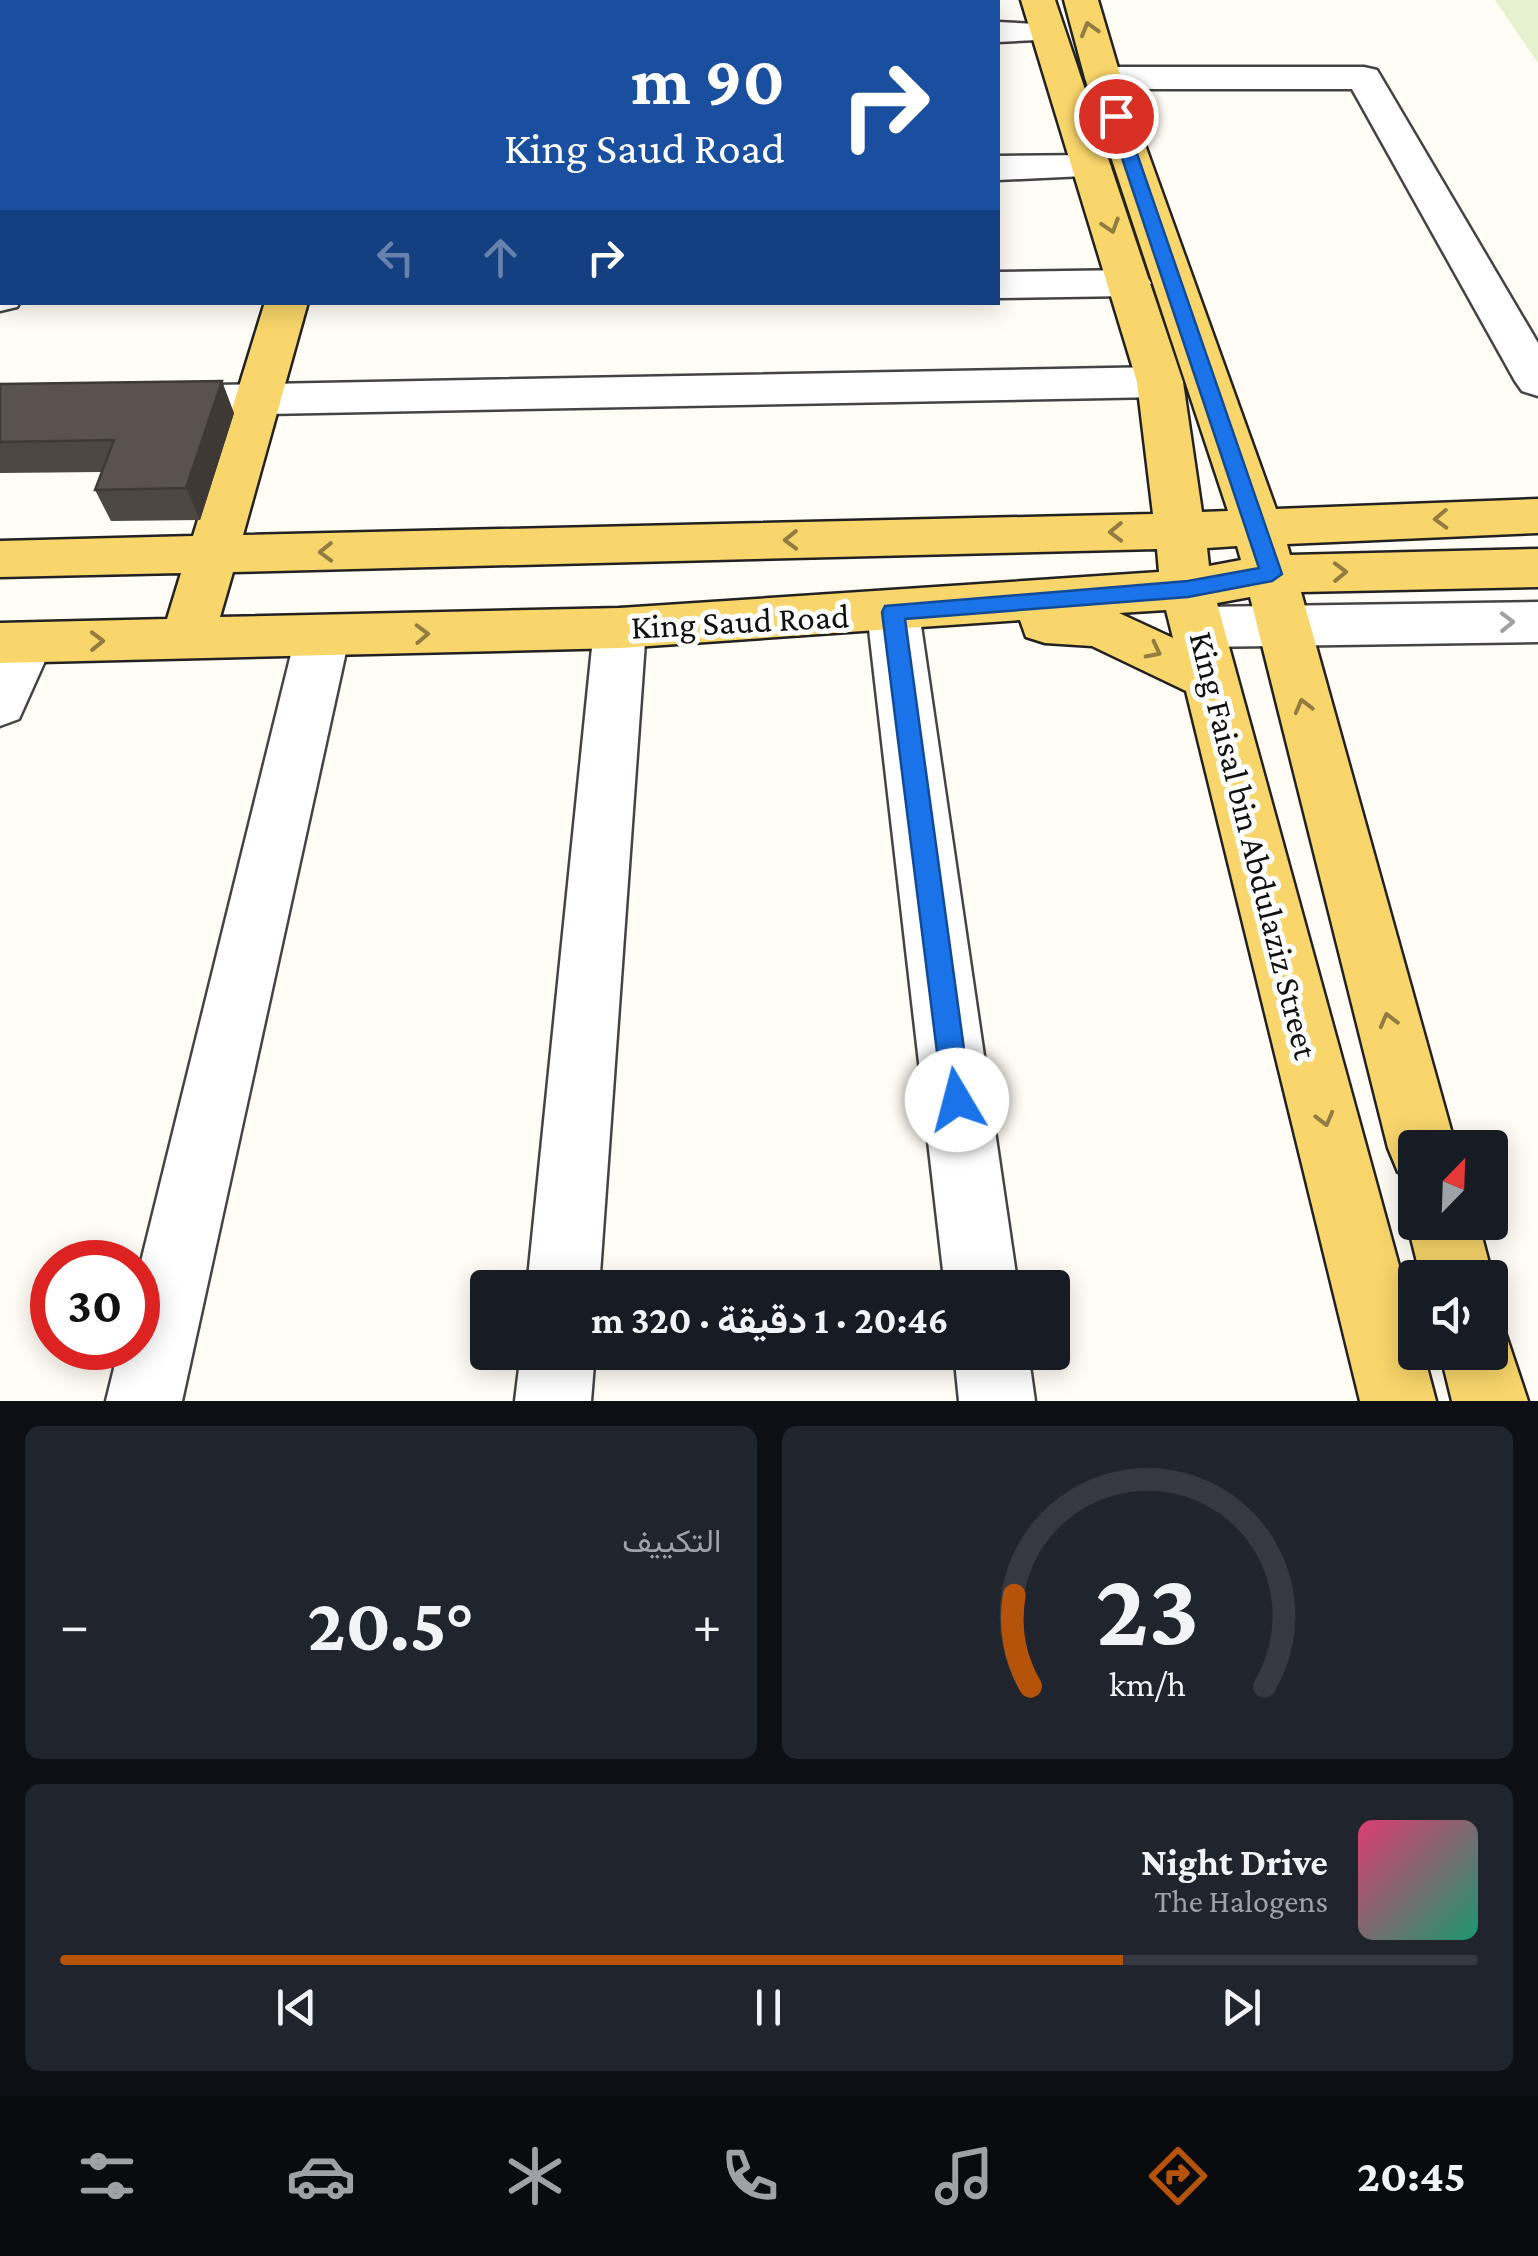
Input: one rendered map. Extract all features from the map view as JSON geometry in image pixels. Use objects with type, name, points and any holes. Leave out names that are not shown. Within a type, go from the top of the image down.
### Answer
[{"type":"main road","name":"King Faisal bin Abdulaziz Street","points":[[1041,16],[1103,78],[1264,550],[1417,1130]]},
{"type":"main road","name":"King Faisal bin Abdulaziz Street","points":[[1041,16],[1160,382],[1180,530],[1199,632],[1398,1401]]},
{"type":"main road","points":[[187,640],[286,305]]},
{"type":"main road","name":"King Saud Road","points":[[13,643],[620,628],[908,611],[1199,632],[1264,550],[1538,516]]},
{"type":"main road","name":"King Saud Road","points":[[0,558],[1180,530],[1264,550],[1538,568]]},
{"type":"main road","points":[[908,611],[1199,632]]},
{"type":"main road","points":[[1482,1370],[1490,1401]]},
{"type":"street","points":[[1103,78],[1364,78],[1538,381]]},
{"type":"street","points":[[1000,168],[1092,167]]},
{"type":"street","points":[[1000,285],[1130,283]]},
{"type":"street","points":[[0,404],[1160,382]]},
{"type":"street","points":[[908,611],[980,1270]]},
{"type":"street","points":[[1199,632],[1282,626],[1538,622]]},
{"type":"street","points":[[565,1270],[620,628]]},
{"type":"street","points":[[144,1401],[322,638]]},
{"type":"street","points":[[0,704],[13,643]]},
{"type":"street","points":[[554,1401],[557,1370]]},
{"type":"street","points":[[993,1370],[997,1401]]},
{"type":"green space","points":[[1495,0],[1538,0],[1538,63]]},
{"type":"building","points":[[222,381],[186,488],[95,490],[114,440],[0,442],[0,384]]},
{"type":"route","points":[[957,1100],[893,612],[1188,589],[1272,574],[1116,116]]}]
